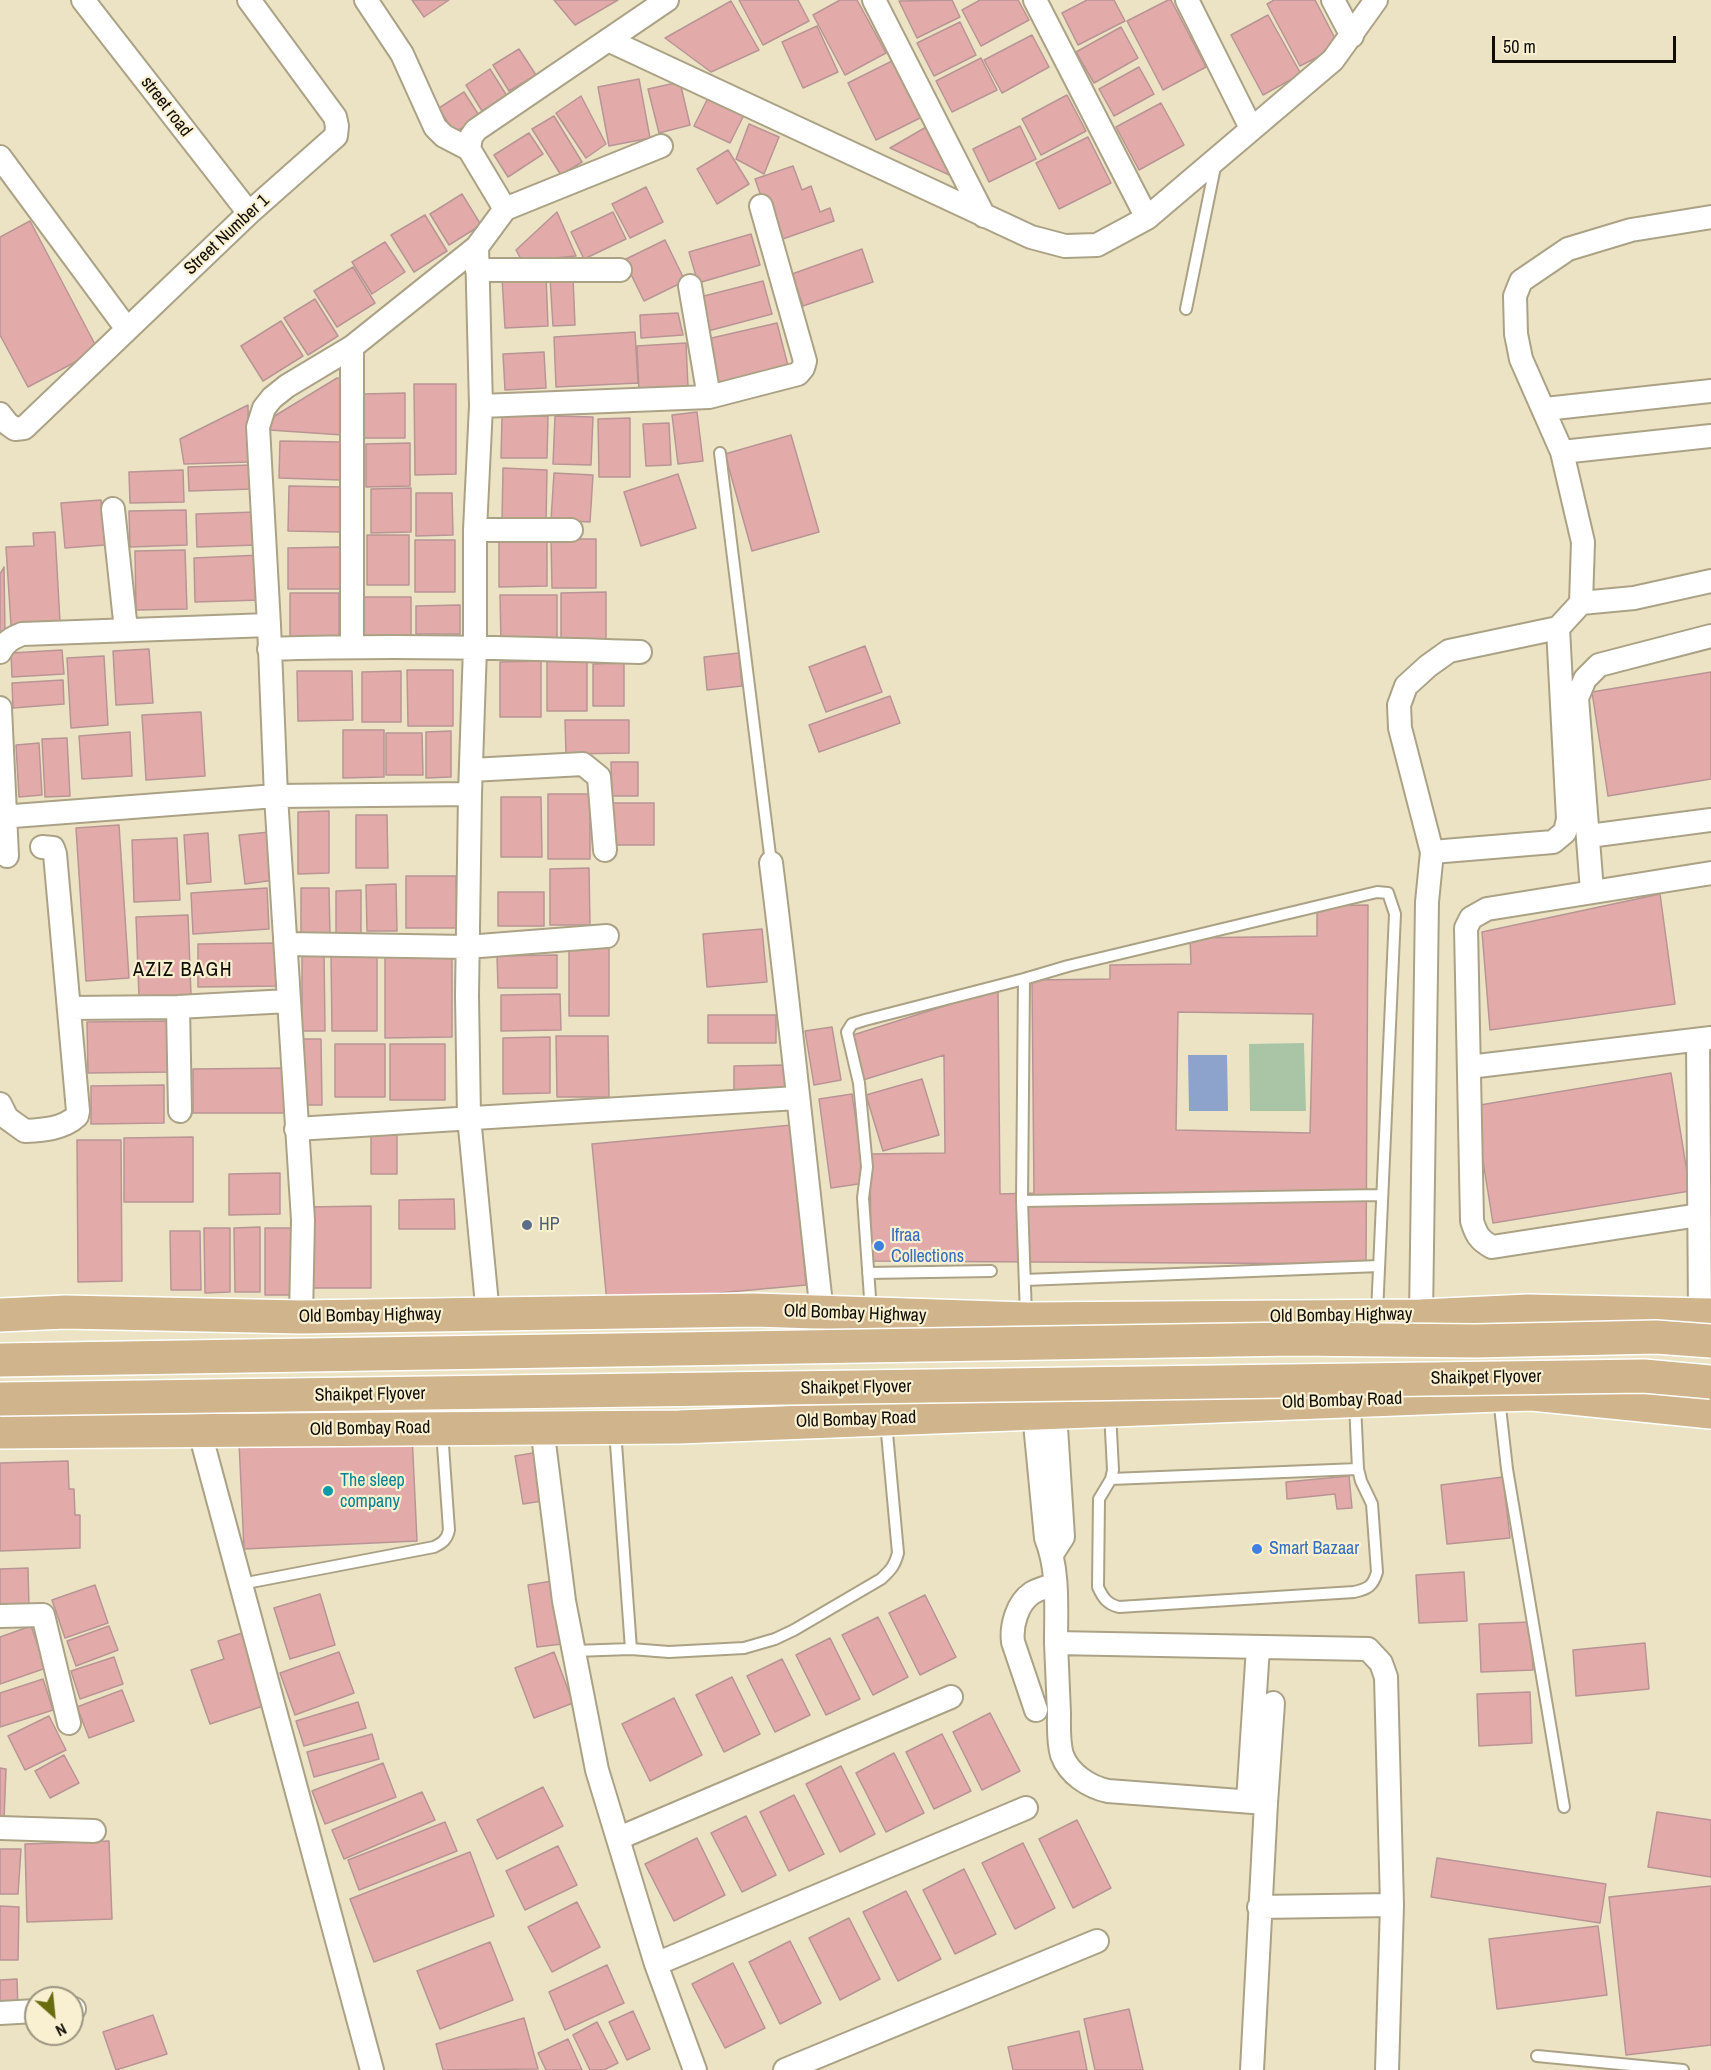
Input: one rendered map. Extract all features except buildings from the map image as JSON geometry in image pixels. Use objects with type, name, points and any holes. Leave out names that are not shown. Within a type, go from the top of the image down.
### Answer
[{"type":"main road","name":"Old Bombay Highway","points":[[0,1315],[65,1312],[301,1317],[755,1310],[1026,1319],[1421,1316],[1528,1311],[1707,1324]]},
{"type":"main road","points":[[1528,1311],[1532,1395]]},
{"type":"main road","name":"Shaikpet Flyover","points":[[0,1360],[1294,1339],[1475,1341],[1656,1337],[1707,1324]]},
{"type":"main road","name":"Shaikpet Flyover","points":[[0,1399],[1644,1376],[1711,1382]]},
{"type":"main road","name":"Old Bombay Road","points":[[0,1432],[542,1426],[679,1427],[1498,1395],[1532,1395],[1711,1412]]},
{"type":"street","name":"street road","points":[[83,0],[249,213]]},
{"type":"street","name":"Street Number 1","points":[[0,414],[15,429],[24,428],[249,213],[336,135],[337,126],[334,117],[249,0]]},
{"type":"street","points":[[366,0],[402,54],[435,127],[444,136],[469,149],[505,209]]},
{"type":"street","points":[[469,149],[471,137],[476,130],[668,0]]},
{"type":"street","points":[[874,0],[984,216]]},
{"type":"street","points":[[1035,0],[1148,218]]},
{"type":"street","points":[[1187,0],[1251,128]]},
{"type":"street","points":[[1333,0],[1352,36]]},
{"type":"street","points":[[609,40],[1031,237],[1065,246],[1097,245],[1148,218],[1333,60],[1376,0]]},
{"type":"street","points":[[301,1317],[303,1221],[276,796],[258,427],[264,408],[272,398],[287,386],[352,347],[477,247],[505,209],[661,146]]},
{"type":"street","points":[[0,157],[127,329]]},
{"type":"street","points":[[481,406],[709,397],[798,374],[805,361],[761,206]]},
{"type":"street","points":[[1581,603],[1583,542],[1562,452],[1545,409],[1521,360],[1516,334],[1515,296],[1521,281],[1568,249],[1631,230],[1711,217]]},
{"type":"street","points":[[477,247],[481,406],[475,530],[475,647],[467,947],[469,1117],[488,1315]]},
{"type":"street","points":[[477,270],[620,270]]},
{"type":"street","points":[[690,286],[709,397]]},
{"type":"street","points":[[352,347],[352,646]]},
{"type":"street","points":[[1545,409],[1711,391]]},
{"type":"street","points":[[1562,452],[1711,436]]},
{"type":"street","points":[[113,509],[126,630]]},
{"type":"street","points":[[475,530],[572,530]]},
{"type":"street","points":[[1421,1316],[1427,902],[1432,852],[1400,728],[1399,705],[1406,686],[1449,651],[1557,628],[1581,603],[1634,598],[1711,581]]},
{"type":"street","points":[[0,652],[8,642],[22,634],[269,625]]},
{"type":"street","points":[[1432,852],[1553,842],[1565,832],[1568,819],[1557,628]]},
{"type":"street","points":[[1592,891],[1577,698],[1585,679],[1599,665],[1711,636]]},
{"type":"street","points":[[269,649],[352,646],[640,652]]},
{"type":"street","points":[[0,708],[3,817],[7,856]]},
{"type":"street","points":[[471,770],[582,764],[599,777],[605,850]]},
{"type":"street","points":[[3,817],[276,796],[470,794]]},
{"type":"street","points":[[0,1104],[7,1118],[25,1131],[49,1130],[77,1116],[55,854],[53,848],[42,851],[39,814]]},
{"type":"street","points":[[1589,836],[1711,820]]},
{"type":"street","points":[[771,863],[822,1313]]},
{"type":"street","points":[[1699,1215],[1492,1247],[1482,1242],[1476,1234],[1472,1221],[1466,928],[1471,918],[1487,909],[1711,873]]},
{"type":"street","points":[[285,944],[467,947],[607,936]]},
{"type":"street","points":[[69,1008],[178,1007],[288,1001]]},
{"type":"street","points":[[178,1007],[180,1111]]},
{"type":"street","points":[[1469,1067],[1705,1039],[1699,1215],[1707,1324]]},
{"type":"street","points":[[296,1129],[797,1098]]},
{"type":"street","points":[[1044,1413],[1063,1537],[1052,1554],[1060,1740],[1063,1756],[1071,1770],[1096,1789],[1257,1802]]},
{"type":"street","points":[[542,1426],[564,1600],[597,1770],[687,2068]]},
{"type":"street","points":[[199,1429],[372,2070]]},
{"type":"street","points":[[1036,1710],[1012,1642],[1012,1631],[1018,1611],[1031,1593],[1055,1584]]},
{"type":"street","points":[[0,1616],[43,1615],[69,1723]]},
{"type":"street","points":[[1056,1643],[1368,1649],[1381,1663],[1386,1677],[1392,1905],[1387,2070]]},
{"type":"street","points":[[1252,2070],[1259,1907],[1258,1647]]},
{"type":"street","points":[[619,1838],[951,1696]]},
{"type":"street","points":[[1257,1802],[1273,1703]]},
{"type":"street","points":[[656,1964],[1026,1808]]},
{"type":"street","points":[[0,1828],[94,1830]]},
{"type":"street","points":[[1259,1907],[1392,1905]]},
{"type":"street","points":[[786,2070],[1097,1941]]},
{"type":"street","points":[[0,2013],[24,2012]]},
{"type":"lane","points":[[1186,309],[1216,159]]},
{"type":"lane","points":[[720,453],[771,863]]},
{"type":"lane","points":[[871,1315],[863,1198],[867,1167],[859,1083],[847,1032],[852,1024],[1068,966],[1377,892],[1388,893],[1395,914],[1376,1316]]},
{"type":"lane","points":[[1024,979],[1022,1201],[1026,1319]]},
{"type":"lane","points":[[1022,1201],[1381,1195]]},
{"type":"lane","points":[[1025,1280],[1379,1266]]},
{"type":"lane","points":[[868,1273],[991,1271]]},
{"type":"lane","points":[[1498,1395],[1507,1469],[1564,1807]]},
{"type":"lane","points":[[1110,1410],[1113,1470],[1111,1479],[1099,1499],[1098,1587],[1102,1598],[1110,1605],[1119,1608],[1366,1590],[1374,1582],[1377,1572],[1372,1504],[1358,1469],[1355,1400]]},
{"type":"lane","points":[[574,1651],[631,1649],[669,1652],[744,1648],[775,1639],[881,1579],[895,1564],[898,1553],[886,1419]]},
{"type":"lane","points":[[615,1427],[631,1649]]},
{"type":"lane","points":[[240,1584],[434,1547],[443,1542],[448,1538],[449,1530],[441,1428]]},
{"type":"lane","points":[[1111,1479],[1358,1469]]},
{"type":"lane","points":[[1537,2056],[1683,2070]]},
{"type":"green space","points":[[1304,1043],[1306,1111],[1250,1111],[1249,1044]]},
{"type":"water","points":[[1188,1055],[1227,1055],[1228,1111],[1189,1111]]},
{"type":"place","name":"HP","points":[[527,1225]]},
{"type":"place","name":"Ifraa Collections","points":[[879,1246]]},
{"type":"place","name":"The sleep company","points":[[328,1491]]},
{"type":"place","name":"Smart Bazaar","points":[[1257,1549]]},
{"type":"district","name":"AZIZ BAGH","points":[[183,971]]}]
